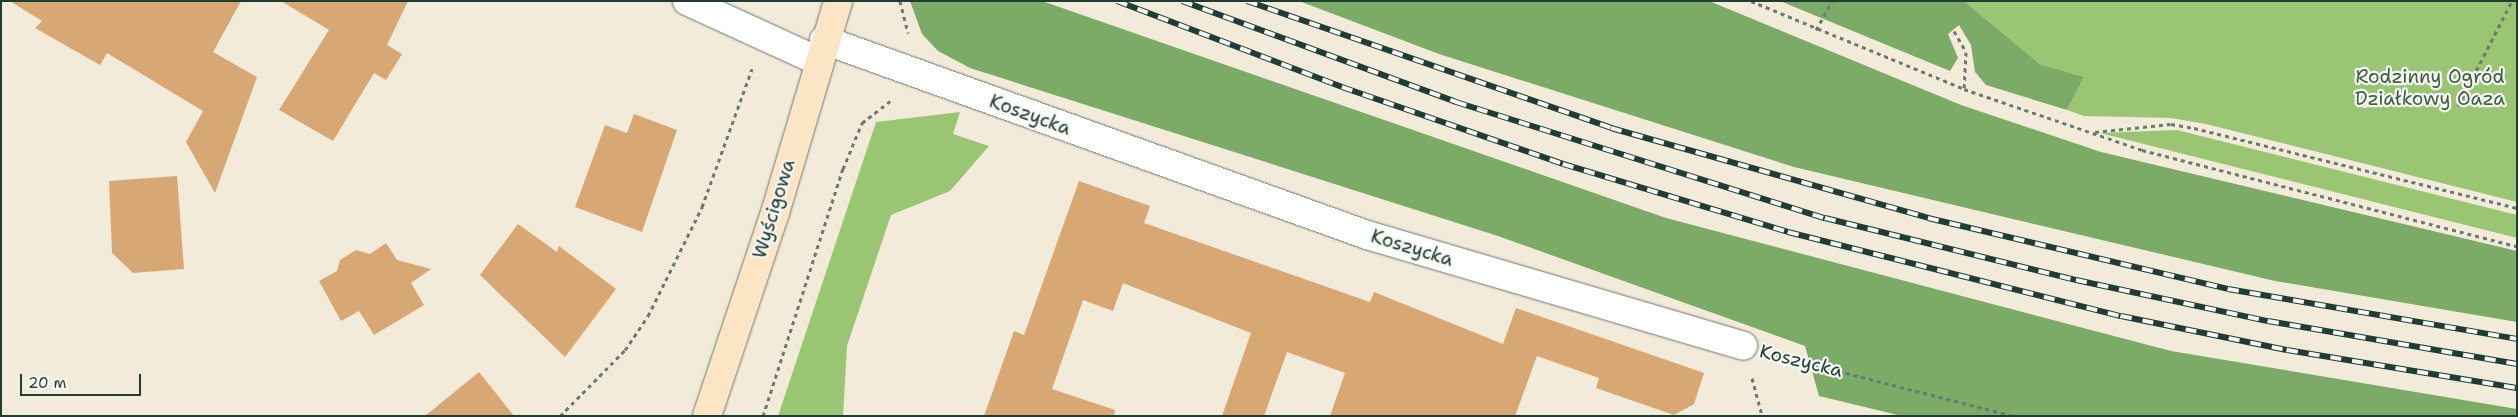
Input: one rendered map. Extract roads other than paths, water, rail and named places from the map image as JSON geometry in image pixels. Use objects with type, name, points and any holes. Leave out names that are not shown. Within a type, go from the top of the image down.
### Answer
[{"type":"main road","name":"Wyścigowa","points":[[707,416],[775,213],[821,51],[838,1]]},
{"type":"street","name":"Koszycka","points":[[687,1],[764,39],[821,51],[1367,235],[1743,346]]},
{"type":"railway","points":[[1117,1],[1342,87],[1563,164],[1788,232],[2121,316],[2287,350],[2517,388]]},
{"type":"railway","points":[[1182,1],[1456,102],[1825,218],[2076,280],[2268,321],[2517,364]]},
{"type":"railway","points":[[1247,1],[1611,128],[1928,218],[2228,289],[2517,339]]},
{"type":"park label","name":"Rodzinny Ogród Działkowy Oaza","points":[[2430,88]]}]
